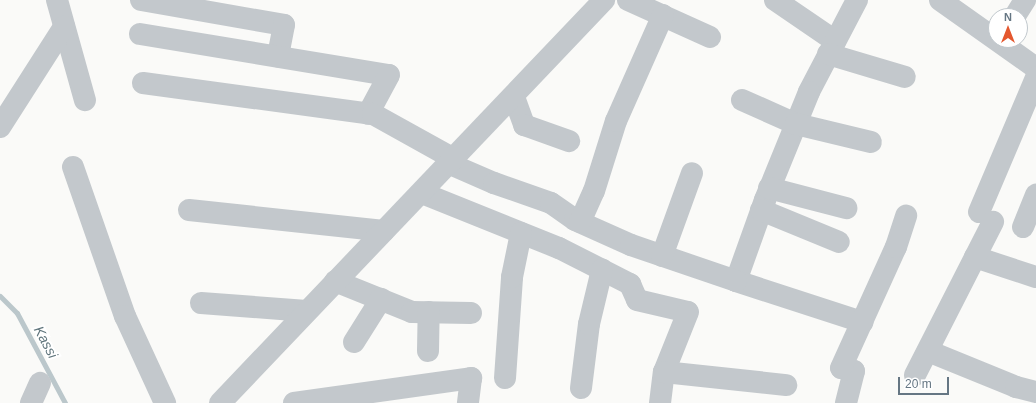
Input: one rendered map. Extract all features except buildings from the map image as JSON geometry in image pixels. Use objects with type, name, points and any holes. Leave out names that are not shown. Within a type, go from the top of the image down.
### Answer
[{"type":"street","points":[[57,0],[85,100]]},
{"type":"street","points":[[141,0],[189,4],[284,25],[278,56]]},
{"type":"street","points":[[225,401],[307,310],[514,97],[604,0]]},
{"type":"street","points":[[628,0],[710,37]]},
{"type":"street","points":[[775,0],[831,47],[904,77]]},
{"type":"street","points":[[736,281],[769,188],[796,124],[831,47],[857,0]]},
{"type":"street","points":[[940,0],[988,33]]},
{"type":"street","points":[[580,222],[594,190],[616,121],[663,15]]},
{"type":"street","points":[[0,127],[64,26]]},
{"type":"street","points":[[140,34],[389,75],[368,114]]},
{"type":"street","points":[[1009,48],[1036,68]]},
{"type":"street","points":[[916,376],[976,257],[986,217],[1036,78]]},
{"type":"street","points":[[143,83],[368,114],[494,183],[551,203],[580,222],[631,245],[862,322]]},
{"type":"street","points":[[514,97],[524,125],[569,141]]},
{"type":"street","points":[[742,100],[796,124],[871,142]]},
{"type":"street","points":[[73,167],[125,316],[165,403]]},
{"type":"street","points":[[662,256],[692,173]]},
{"type":"street","points":[[769,188],[846,208]]},
{"type":"street","points":[[422,193],[522,233],[602,270],[630,284],[637,300],[688,312],[664,372],[660,403]]},
{"type":"street","points":[[1023,227],[1036,194]]},
{"type":"street","points":[[189,210],[384,231]]},
{"type":"street","points":[[761,210],[839,242]]},
{"type":"street","points":[[846,403],[854,371],[841,368],[896,247],[906,216]]},
{"type":"street","points":[[505,378],[512,277],[522,233]]},
{"type":"street","points":[[976,257],[1036,277]]},
{"type":"street","points":[[581,388],[589,324],[602,270]]},
{"type":"street","points":[[335,281],[412,312],[471,312]]},
{"type":"street","points":[[354,342],[382,300]]},
{"type":"street","points":[[201,303],[307,310]]},
{"type":"street","points":[[428,351],[429,312]]},
{"type":"street","points":[[928,351],[1016,387],[1036,392]]},
{"type":"street","points":[[664,372],[786,385]]},
{"type":"street","points":[[294,403],[471,378],[468,403]]},
{"type":"street","points":[[31,403],[40,383]]},
{"type":"waterway","name":"Kassi","points":[[0,296],[17,313],[65,403]]}]
